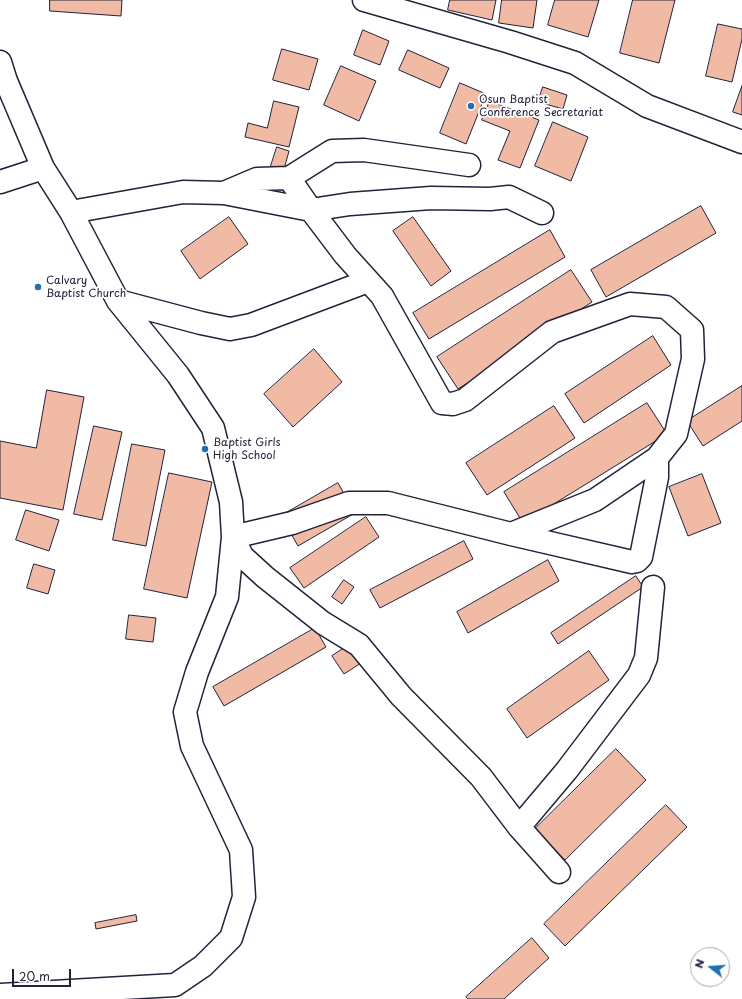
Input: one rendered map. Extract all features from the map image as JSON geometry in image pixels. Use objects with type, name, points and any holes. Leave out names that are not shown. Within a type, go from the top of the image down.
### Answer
[{"type":"street","points":[[364,0],[510,42],[575,63],[647,106],[742,142]]},
{"type":"street","points":[[0,995],[175,985],[204,966],[231,938],[244,897],[241,850],[192,746],[185,712],[197,672],[227,597],[233,537],[231,502],[213,428],[178,375],[118,302],[71,212],[43,168],[2,74]]},
{"type":"street","points":[[224,193],[257,179],[289,178],[332,151],[364,150],[469,165]]},
{"type":"street","points":[[0,182],[43,168]]},
{"type":"street","points":[[289,178],[345,255],[382,296],[442,403],[453,404],[465,400],[552,332],[630,304],[666,307],[692,330],[693,359],[676,434],[658,458],[595,500],[511,534]]},
{"type":"street","points":[[71,212],[183,192],[224,193],[311,210],[350,204],[431,198],[490,199],[509,197],[542,213]]},
{"type":"street","points":[[118,302],[230,329],[251,325],[368,281]]},
{"type":"street","points":[[233,537],[292,523],[349,503],[388,503],[511,534],[632,562],[637,561],[641,557],[657,477],[658,458]]},
{"type":"street","points":[[233,537],[242,556],[265,577],[323,623],[359,645],[401,696],[481,777],[519,827],[559,872]]},
{"type":"street","points":[[519,827],[567,770],[641,670],[646,658],[653,587]]},
{"type":"building","points":[[50,0],[122,0],[121,16],[50,11]]},
{"type":"building","points":[[450,0],[496,0],[492,20],[448,10]]},
{"type":"building","points":[[502,0],[537,0],[533,28],[499,23]]},
{"type":"building","points":[[555,0],[599,0],[588,37],[548,25]]},
{"type":"building","points":[[633,0],[675,0],[659,63],[620,53]]},
{"type":"building","points":[[718,24],[742,29],[742,39],[732,82],[706,76]]},
{"type":"building","points":[[363,30],[389,41],[380,65],[354,55]]},
{"type":"building","points":[[282,49],[318,59],[309,90],[273,80]]},
{"type":"building","points":[[408,50],[449,68],[440,88],[399,70]]},
{"type":"building","points":[[341,66],[376,81],[359,121],[324,105]]},
{"type":"building","points":[[460,83],[486,94],[466,144],[440,133]]},
{"type":"building","points":[[742,86],[742,115],[733,112]]},
{"type":"building","points":[[543,87],[567,95],[563,109],[538,102]]},
{"type":"building","points":[[274,101],[299,107],[289,147],[245,137],[248,123],[267,128]]},
{"type":"building","points":[[490,101],[539,120],[520,168],[498,160],[510,131],[482,120]]},
{"type":"building","points":[[553,122],[588,137],[571,181],[535,166]]},
{"type":"building","points":[[277,147],[289,151],[283,173],[270,169]]},
{"type":"building","points":[[701,206],[716,233],[606,297],[591,270]]},
{"type":"building","points":[[229,217],[248,244],[200,279],[181,251]]},
{"type":"building","points":[[413,217],[451,271],[431,286],[393,231]]},
{"type":"building","points":[[550,230],[565,257],[429,339],[413,313]]},
{"type":"building","points":[[571,270],[592,302],[458,389],[437,357]]},
{"type":"building","points":[[653,336],[671,365],[584,423],[565,394]]},
{"type":"building","points":[[314,349],[342,382],[293,427],[264,394]]},
{"type":"building","points":[[742,386],[742,421],[703,446],[687,421]]},
{"type":"building","points":[[47,390],[84,397],[63,510],[0,498],[0,441],[36,448]]},
{"type":"building","points":[[647,403],[667,434],[523,523],[504,492]]},
{"type":"building","points":[[554,406],[575,438],[487,495],[466,463]]},
{"type":"building","points":[[94,426],[122,432],[102,520],[74,514]]},
{"type":"building","points":[[132,444],[165,450],[146,546],[113,540]]},
{"type":"building","points":[[169,473],[212,482],[187,598],[144,589]]},
{"type":"building","points":[[702,474],[721,523],[688,536],[669,487]]},
{"type":"building","points":[[338,483],[355,513],[298,546],[281,516]]},
{"type":"building","points":[[26,510],[59,520],[49,551],[16,540]]},
{"type":"building","points":[[366,517],[379,537],[304,588],[290,568]]},
{"type":"building","points":[[464,541],[473,559],[380,608],[370,590]]},
{"type":"building","points":[[548,560],[559,581],[468,633],[457,612]]},
{"type":"building","points":[[34,564],[55,570],[48,594],[27,588]]},
{"type":"building","points":[[636,576],[643,587],[558,644],[551,633]]},
{"type":"building","points":[[344,580],[354,587],[342,604],[332,597]]},
{"type":"building","points":[[129,615],[156,618],[153,642],[126,639]]},
{"type":"building","points":[[315,628],[326,647],[224,706],[213,687]]},
{"type":"building","points":[[349,645],[361,663],[344,674],[332,656]]},
{"type":"building","points":[[589,651],[609,680],[527,738],[507,709]]},
{"type":"building","points":[[616,749],[646,780],[565,860],[535,829]]},
{"type":"building","points":[[666,805],[687,827],[565,946],[544,924]]},
{"type":"building","points":[[136,915],[137,921],[96,929],[95,923]]},
{"type":"building","points":[[532,938],[549,958],[504,999],[468,999],[466,997]]},
{"type":"place","name":"Osun Baptist Conference Secretariat","points":[[471,106]]},
{"type":"place","name":"Calvary Baptist Church","points":[[38,287]]},
{"type":"place","name":"Baptist Girls High School","points":[[205,449]]}]
